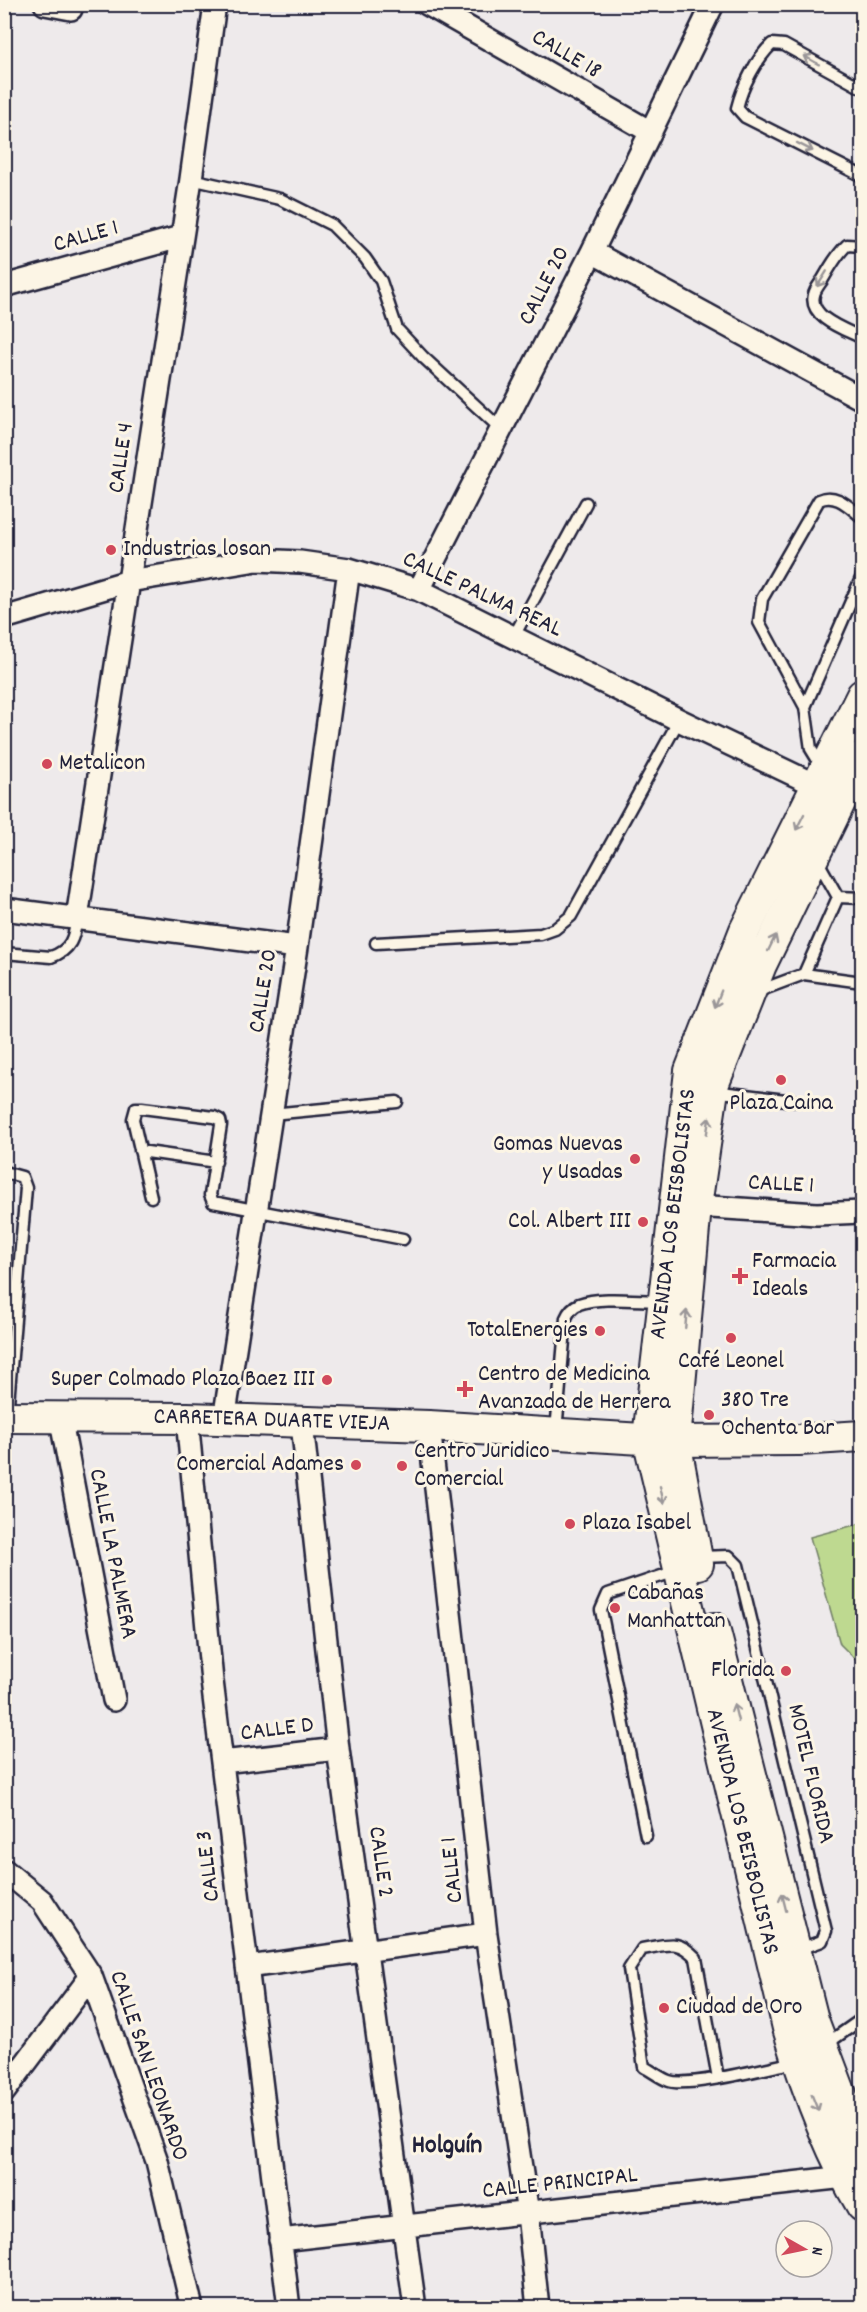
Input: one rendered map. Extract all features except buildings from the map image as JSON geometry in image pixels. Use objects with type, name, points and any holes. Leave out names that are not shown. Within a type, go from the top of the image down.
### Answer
[{"type":"main road","name":"AVENIDA LOS BEISBOLISTAS","points":[[662,1439],[713,1091],[747,995],[815,855],[828,786],[862,694]]},
{"type":"main road","name":"AVENIDA LOS BEISBOLISTAS","points":[[862,757],[828,786],[745,930],[690,1071],[664,1301],[662,1439],[788,2028],[811,2054],[862,2150]]},
{"type":"main road","name":"CARRETERA DUARTE VIEJA","points":[[6,1417],[187,1418],[302,1424],[429,1426],[662,1439],[799,1440],[862,1436]]},
{"type":"main road","name":"AVENIDA LOS BEISBOLISTAS","points":[[688,1564],[796,1950],[813,2020],[811,2054],[854,2174],[862,2206]]},
{"type":"street","points":[[45,4],[71,9]]},
{"type":"street","name":"CALLE 4","points":[[77,918],[180,237],[191,179],[215,4]]},
{"type":"street","name":"CALLE 18","points":[[427,4],[649,132]]},
{"type":"street","name":"CALLE 20","points":[[419,590],[592,252],[713,4]]},
{"type":"street","name":"CALLE 1","points":[[4,286],[180,237]]},
{"type":"street","points":[[592,252],[862,399]]},
{"type":"street","name":"CALLE PALMA REAL","points":[[4,618],[129,581],[257,560],[300,562],[349,569],[419,590],[679,720],[828,786]]},
{"type":"street","name":"CALLE 20","points":[[224,1420],[297,947],[349,569]]},
{"type":"street","points":[[4,909],[297,947]]},
{"type":"street","name":"CALLE 1","points":[[696,1206],[817,1214],[862,1212]]},
{"type":"street","name":"CALLE LA PALMERA","points":[[60,1416],[114,1700]]},
{"type":"street","name":"CALLE 3","points":[[187,1418],[222,1762],[290,2307]]},
{"type":"street","name":"CALLE 2","points":[[302,1424],[338,1749],[415,2307]]},
{"type":"street","name":"CALLE 1","points":[[429,1426],[486,1934],[528,2214],[538,2307]]},
{"type":"street","name":"CALLE D","points":[[222,1762],[338,1749]]},
{"type":"street","name":"CALLE SAN LEONARDO","points":[[4,1870],[42,1901],[91,1976],[157,2161],[192,2307]]},
{"type":"street","points":[[247,1967],[486,1934]]},
{"type":"street","points":[[4,2092],[91,1976]]},
{"type":"street","name":"CALLE PRINCIPAL","points":[[280,2240],[528,2214],[854,2174]]},
{"type":"lane","points":[[862,88],[784,45],[772,44],[764,51],[740,96],[737,108],[745,117],[862,176]]},
{"type":"lane","points":[[191,179],[279,199],[332,225],[365,258],[381,281],[397,329],[423,357],[501,429]]},
{"type":"lane","points":[[862,246],[847,245],[839,252],[814,293],[813,303],[817,312],[825,319],[862,338]]},
{"type":"lane","points":[[828,786],[811,749],[805,707],[759,622],[762,599],[819,500],[835,497],[862,516]]},
{"type":"lane","points":[[514,636],[586,503]]},
{"type":"lane","points":[[805,707],[862,576]]},
{"type":"lane","points":[[376,943],[541,934],[564,923],[572,916],[679,720]]},
{"type":"lane","points":[[815,855],[838,897]]},
{"type":"lane","points":[[838,897],[862,898]]},
{"type":"lane","points":[[804,974],[838,897]]},
{"type":"lane","points":[[4,953],[51,957],[57,955],[74,941],[77,918]]},
{"type":"lane","points":[[747,995],[804,974],[862,982]]},
{"type":"lane","points":[[713,1091],[794,1101]]},
{"type":"lane","points":[[271,1114],[397,1102]]},
{"type":"lane","points":[[151,1197],[133,1119],[136,1108],[214,1117],[220,1120],[210,1195],[213,1202],[403,1239]]},
{"type":"lane","points":[[140,1151],[216,1162]]},
{"type":"lane","points":[[4,1172],[22,1177],[26,1188],[6,1417]]},
{"type":"lane","points":[[556,1433],[566,1318],[570,1310],[579,1304],[591,1302],[664,1301]]},
{"type":"lane","points":[[646,1836],[602,1610],[608,1594],[688,1564]]},
{"type":"lane","points":[[718,2078],[696,1958],[676,1943],[642,1949],[629,1970],[644,2067],[669,2081],[685,2084],[718,2078],[811,2054],[862,2019]]},
{"type":"green space","points":[[862,1523],[862,1666],[840,1644],[810,1537]]},
{"type":"place","name":"Industrias losan","points":[[111,550]]},
{"type":"place","name":"Metalicon","points":[[47,764]]},
{"type":"place","name":"Plaza Caina","points":[[781,1080]]},
{"type":"place","name":"Gomas Nuevas y Usadas","points":[[635,1159]]},
{"type":"place","name":"Col. Albert III","points":[[643,1222]]},
{"type":"place","name":"Farmacia Ideals","points":[[740,1276]]},
{"type":"place","name":"TotalEnergies","points":[[600,1331]]},
{"type":"place","name":"Café Leonel","points":[[731,1338]]},
{"type":"place","name":"Super Colmado Plaza Baez III","points":[[327,1380]]},
{"type":"place","name":"Centro de Medicina Avanzada de Herrera","points":[[465,1389]]},
{"type":"place","name":"380 Tre Ochenta Bar","points":[[709,1415]]},
{"type":"place","name":"Comercial Adames","points":[[356,1465]]},
{"type":"place","name":"Centro Juridico Comercial","points":[[402,1466]]},
{"type":"place","name":"Plaza Isabel","points":[[570,1524]]},
{"type":"place","name":"Cabañas Manhattan","points":[[615,1608]]},
{"type":"place","name":"Florida","points":[[786,1671]]},
{"type":"place","name":"Ciudad de Oro","points":[[664,2008]]},
{"type":"district","name":"Holguín","points":[[447,2146]]}]
